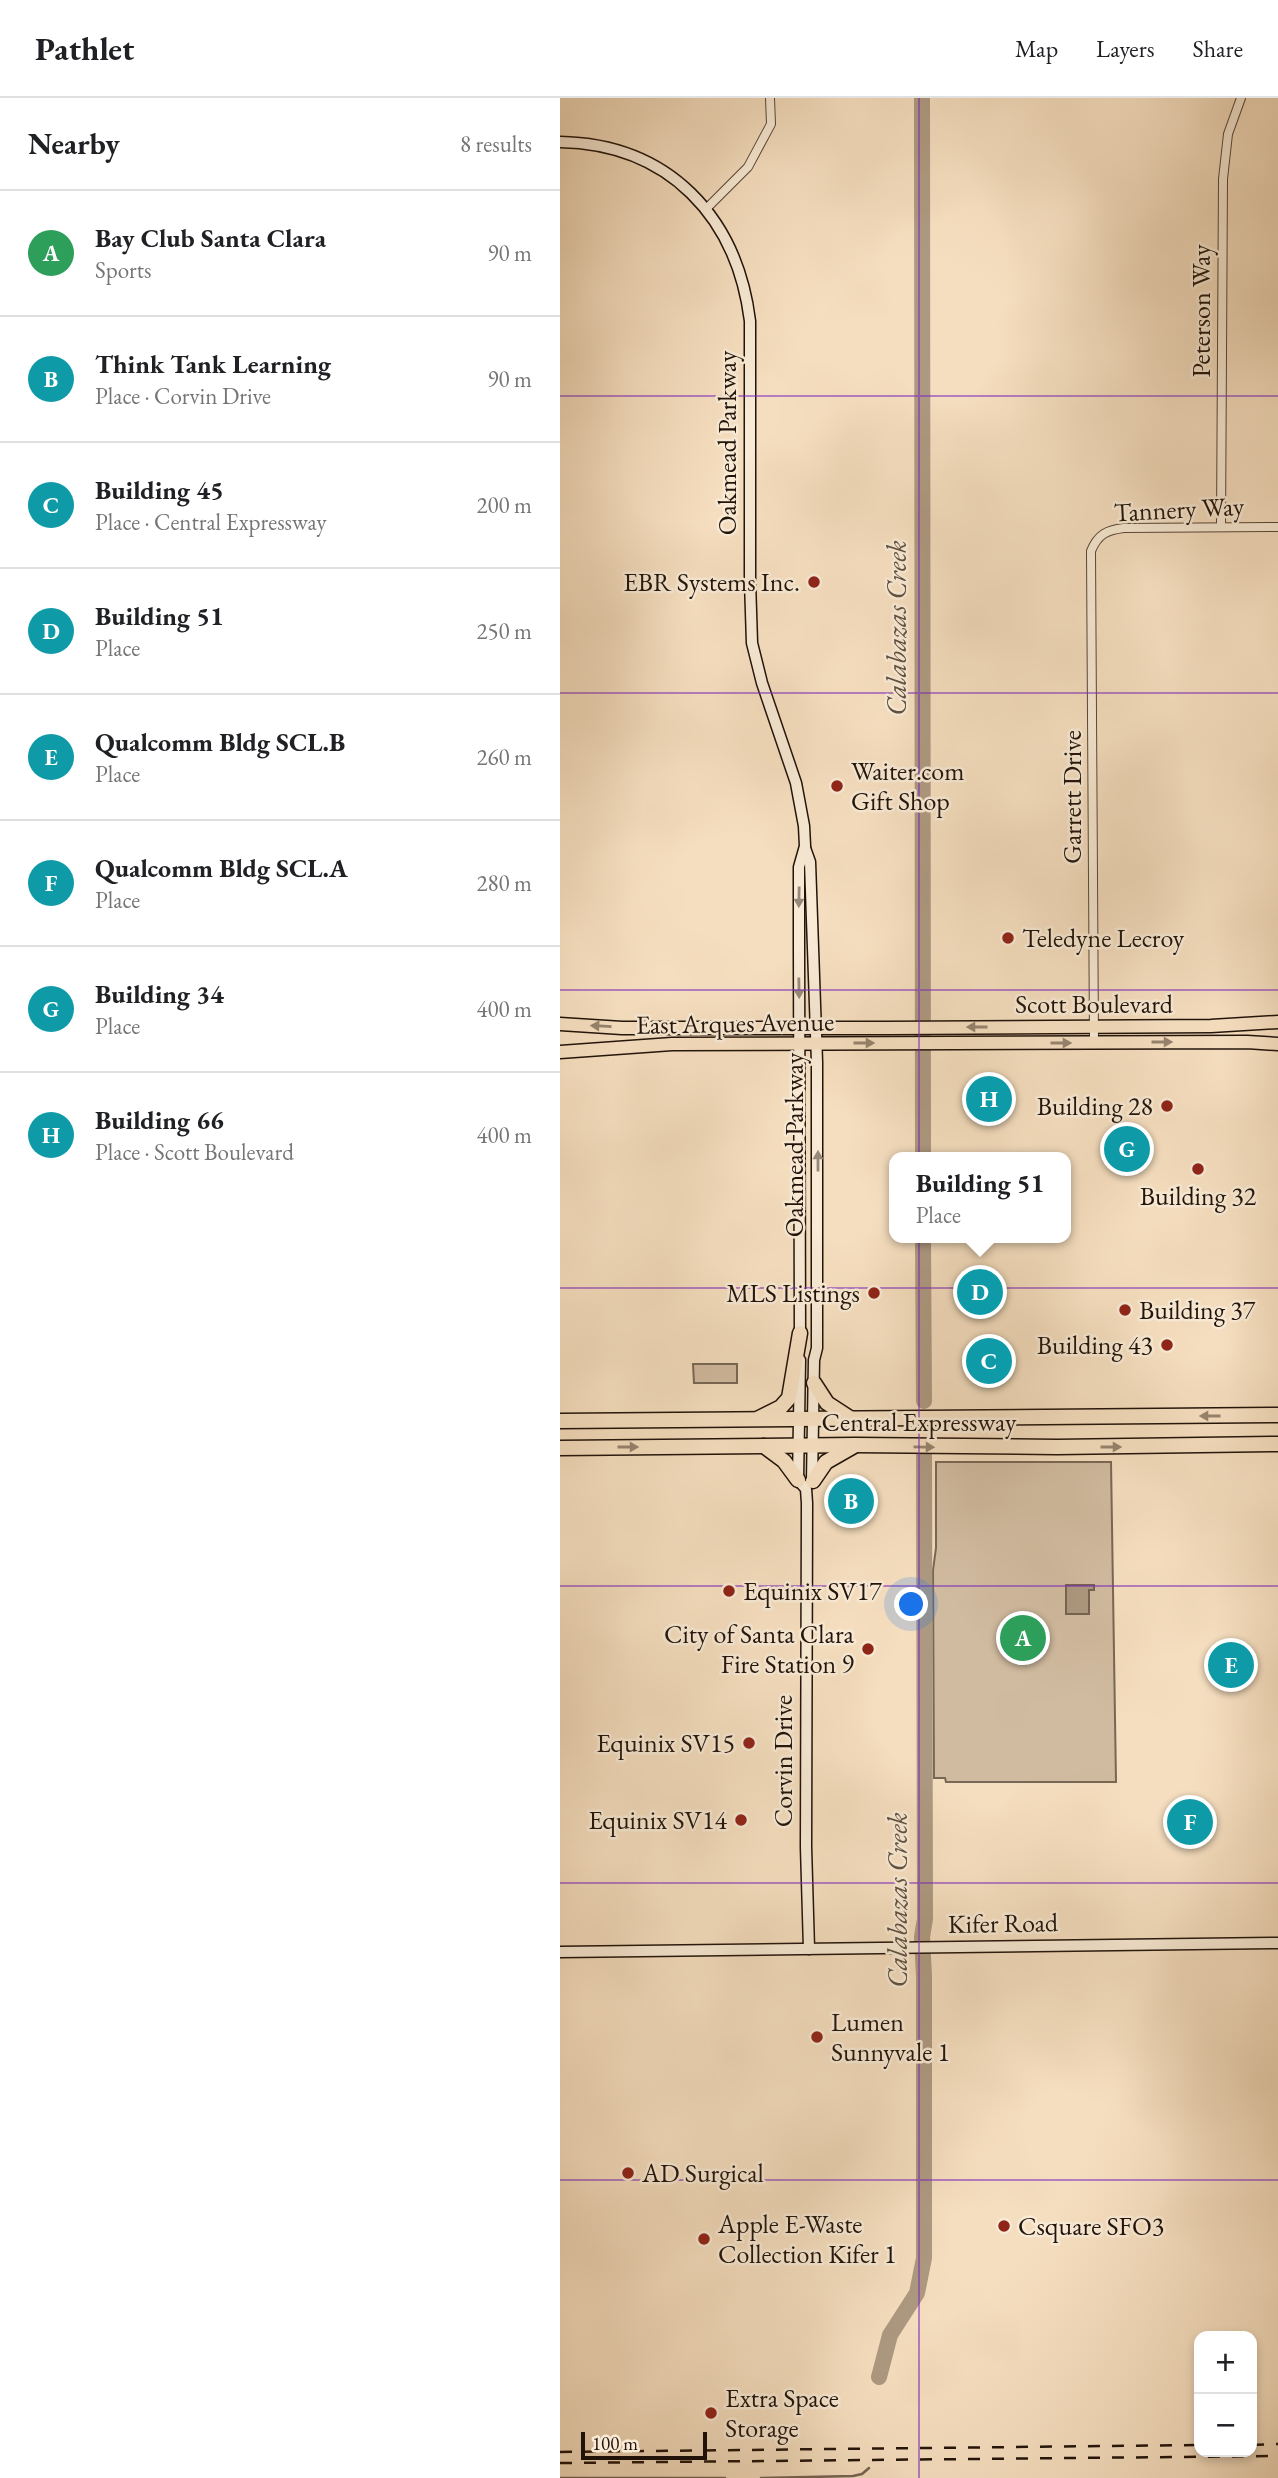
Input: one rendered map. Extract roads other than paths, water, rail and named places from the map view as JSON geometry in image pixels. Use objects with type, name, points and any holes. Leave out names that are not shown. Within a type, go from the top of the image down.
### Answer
[{"type":"highway","points":[[755,1420],[781,1407],[789,1398],[800,1333]]},
{"type":"highway","points":[[814,1383],[827,1403],[852,1419]]},
{"type":"highway","name":"Central Expressway","points":[[560,1421],[1278,1415]]},
{"type":"highway","name":"Central Expressway","points":[[560,1448],[1278,1444]]},
{"type":"highway","points":[[764,1446],[806,1483],[826,1462],[855,1445]]},
{"type":"main road","name":"Oakmead Parkway","points":[[560,142],[610,148],[639,159],[666,173],[707,208],[741,273],[748,308],[752,643],[764,692],[796,783],[803,816],[805,846],[810,862],[817,1044],[817,1348],[807,1419]]},
{"type":"main road","name":"Oakmead Parkway","points":[[805,846],[799,867],[800,1333],[807,1419],[806,1446]]},
{"type":"main road","name":"Scott Boulevard","points":[[911,1028],[1211,1026],[1278,1022]]},
{"type":"main road","name":"East Arques Avenue","points":[[560,1024],[622,1028],[911,1028]]},
{"type":"main road","name":"Scott Boulevard","points":[[911,1043],[1278,1044]]},
{"type":"main road","name":"East Arques Avenue","points":[[560,1052],[672,1044],[911,1043]]},
{"type":"main road","name":"Corvin Drive","points":[[806,1446],[808,1949]]},
{"type":"main road","name":"Kifer Road","points":[[560,1952],[1278,1943]]},
{"type":"street","points":[[707,208],[748,167],[771,124],[770,98]]},
{"type":"street","name":"Peterson Way","points":[[1221,527],[1223,179],[1228,134],[1241,98]]},
{"type":"street","name":"Tannery Way","points":[[1091,551],[1099,536],[1114,529],[1278,527]]},
{"type":"street","name":"Garrett Drive","points":[[1091,551],[1094,1042]]},
{"type":"waterway","name":"Calabazas Creek","points":[[922,98],[923,1152]]},
{"type":"waterway","name":"Calabazas Creek","points":[[923,1243],[924,1401]]},
{"type":"waterway","name":"Calabazas Creek","points":[[879,2377],[890,2335],[917,2293],[924,2258],[924,1455]]},
{"type":"waterway","points":[[761,2478],[853,2476],[862,2474],[869,2468]]},
{"type":"waterway","points":[[560,2478],[725,2478]]},
{"type":"railway","points":[[1257,2445],[1278,2444]]},
{"type":"railway","points":[[560,2452],[1194,2445]]},
{"type":"railway","points":[[560,2463],[1278,2456]]},
{"type":"place","name":"EBR Systems Inc.","points":[[814,582]]},
{"type":"place","name":"Waiter.com Gift Shop","points":[[837,786]]},
{"type":"place","name":"Teledyne Lecroy","points":[[1008,938]]},
{"type":"place","name":"Building 66","points":[[989,1099]]},
{"type":"place","name":"Building 28","points":[[1167,1106]]},
{"type":"place","name":"Building 34","points":[[1127,1149]]},
{"type":"place","name":"Building 32","points":[[1198,1169]]},
{"type":"place","name":"Building 51","points":[[980,1292]]},
{"type":"place","name":"MLS Listings","points":[[874,1293]]},
{"type":"place","name":"Building 37","points":[[1125,1310]]},
{"type":"place","name":"Building 43","points":[[1167,1345]]},
{"type":"place","name":"Building 45","points":[[989,1361]]},
{"type":"place","name":"Think Tank Learning","points":[[851,1501]]},
{"type":"place","name":"Equinix SV17","points":[[729,1591]]},
{"type":"place","name":"Bay Club Santa Clara","points":[[1023,1638]]},
{"type":"place","name":"City of Santa Clara Fire Station 9","points":[[868,1649]]},
{"type":"place","name":"Qualcomm Bldg SCL.B","points":[[1231,1665]]},
{"type":"place","name":"Equinix SV15","points":[[749,1743]]},
{"type":"place","name":"Equinix SV14","points":[[741,1820]]},
{"type":"place","name":"Qualcomm Bldg SCL.A","points":[[1190,1822]]},
{"type":"place","name":"Lumen Sunnyvale 1","points":[[817,2037]]},
{"type":"place","name":"AD Surgical","points":[[628,2173]]},
{"type":"place","name":"Csquare SFO3","points":[[1004,2226]]},
{"type":"place","name":"Apple E-Waste Collection Kifer 1","points":[[704,2239]]},
{"type":"place","name":"Extra Space Storage","points":[[711,2413]]}]
